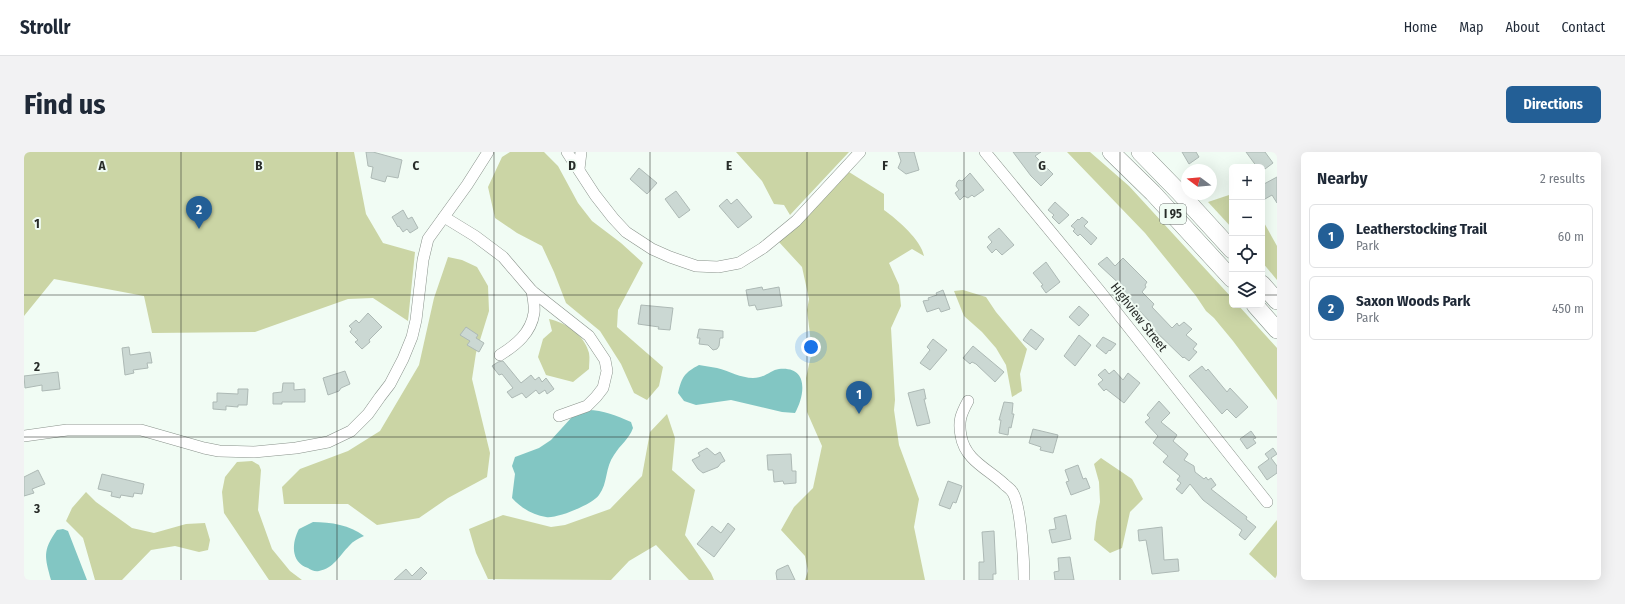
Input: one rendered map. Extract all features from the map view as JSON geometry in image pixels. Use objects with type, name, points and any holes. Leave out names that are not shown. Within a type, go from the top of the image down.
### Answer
[{"type":"highway","name":"I 95","points":[[1111,152],[1153,193],[1229,276]]},
{"type":"highway","name":"I 95","points":[[1140,152],[1229,247]]},
{"type":"highway","points":[[1265,287],[1277,301]]},
{"type":"highway","points":[[1258,308],[1277,330]]},
{"type":"street","points":[[24,436],[46,431],[141,430],[204,448],[254,452],[311,446],[339,438],[351,431],[368,414],[390,384],[408,349],[418,310],[424,250],[428,240],[467,185],[488,152]]},
{"type":"street","points":[[567,152],[595,195],[626,232],[652,249],[670,257],[696,266],[718,267],[739,263],[763,248],[796,221],[860,152]]},
{"type":"street","points":[[579,169],[581,152]]},
{"type":"street","name":"Highview Street","points":[[985,152],[1104,296],[1267,502]]},
{"type":"street","points":[[444,217],[475,236],[503,257],[532,291],[589,336],[605,360],[607,371],[606,376],[603,388],[596,397],[587,406],[559,416]]},
{"type":"street","points":[[500,356],[524,336],[530,327],[534,312],[532,291]]},
{"type":"street","points":[[968,401],[960,415],[962,442],[968,453],[978,464],[997,477],[1012,491],[1017,503],[1024,580]]},
{"type":"green space","points":[[24,152],[354,152],[366,214],[383,243],[415,252],[408,321],[373,298],[348,299],[255,332],[152,333],[144,296],[54,279],[24,316]]},
{"type":"green space","points":[[510,152],[544,152],[558,166],[578,203],[592,221],[621,243],[643,263],[618,310],[617,327],[663,367],[659,386],[647,400],[634,393],[621,364],[600,331],[566,303],[542,246],[517,233],[495,218],[488,187],[502,157]]},
{"type":"green space","points":[[736,152],[849,152],[790,215],[784,205],[774,204],[762,181]]},
{"type":"green space","points":[[1067,152],[1090,152],[1129,186],[1229,295],[1229,308],[1241,308],[1277,348],[1277,400],[1233,341],[1214,318],[1206,311],[1196,296],[1145,233]]},
{"type":"green space","points":[[849,172],[884,194],[884,210],[896,219],[914,237],[924,256],[912,249],[889,263],[899,285],[901,306],[891,328],[895,400],[894,410],[899,445],[919,499],[914,527],[925,580],[805,580],[808,571],[805,556],[781,530],[794,507],[813,488],[822,446],[807,412],[806,378],[812,351],[807,310],[809,299],[802,267],[778,241],[799,225]]},
{"type":"green space","points":[[1229,195],[1229,225],[1208,202]]},
{"type":"green space","points":[[1265,224],[1277,246],[1277,280],[1265,266]]},
{"type":"green space","points":[[448,257],[462,260],[477,267],[488,286],[489,311],[476,353],[472,379],[490,453],[487,477],[448,498],[419,518],[377,525],[348,504],[284,504],[282,487],[300,469],[348,451],[380,431],[419,365],[434,298]]},
{"type":"green space","points":[[963,290],[986,297],[996,312],[1027,349],[1020,374],[1022,391],[1012,397],[1006,365],[996,348],[982,332],[964,316],[954,291]]},
{"type":"green space","points":[[549,319],[562,323],[574,330],[587,346],[589,353],[589,369],[573,382],[546,375],[538,357],[543,339],[552,331]]},
{"type":"green space","points":[[667,414],[675,438],[672,470],[695,490],[685,535],[711,573],[714,580],[689,580],[656,545],[629,561],[611,580],[488,579],[476,553],[469,529],[503,515],[551,527],[565,525],[610,509],[642,476],[650,432]]},
{"type":"green space","points":[[1101,458],[1132,479],[1143,499],[1130,512],[1122,548],[1110,553],[1094,540],[1100,502],[1099,482],[1094,464]]},
{"type":"green space","points":[[252,461],[259,465],[261,470],[258,510],[272,549],[290,571],[302,580],[269,580],[224,513],[222,492],[225,477],[237,462]]},
{"type":"green space","points":[[86,492],[96,502],[132,528],[154,533],[186,524],[205,523],[210,540],[208,550],[199,552],[175,546],[151,550],[122,580],[95,580],[83,538],[66,521],[72,508]]},
{"type":"green space","points":[[1277,520],[1277,580],[1249,554]]},
{"type":"water","points":[[699,365],[717,368],[748,378],[761,377],[779,369],[789,369],[796,372],[802,383],[802,390],[801,398],[795,413],[782,412],[731,400],[696,405],[684,401],[678,393],[681,383],[684,376],[690,370]]},
{"type":"water","points":[[588,410],[605,412],[631,422],[633,428],[611,460],[604,485],[599,495],[590,503],[558,516],[546,517],[536,515],[523,508],[512,498],[515,474],[512,466],[515,457],[539,448],[551,440],[572,417]]},
{"type":"water","points":[[313,522],[340,525],[353,529],[364,536],[352,543],[329,567],[315,571],[302,565],[295,556],[294,551],[295,540],[299,529]]},
{"type":"water","points":[[63,529],[68,531],[87,580],[51,580],[46,560],[47,549],[57,530]]},
{"type":"building","points":[[366,152],[373,152],[402,160],[398,178],[387,176],[385,182],[371,178],[373,167],[368,166]]},
{"type":"building","points":[[898,152],[914,152],[919,170],[906,174],[898,168],[901,161]]},
{"type":"building","points":[[1013,152],[1041,152],[1035,156],[1053,174],[1041,186],[1031,176]]},
{"type":"building","points":[[1182,152],[1196,152],[1199,157],[1189,164]]},
{"type":"building","points":[[1246,152],[1265,152],[1273,163],[1265,169],[1265,164],[1255,164]]},
{"type":"building","points":[[639,168],[657,183],[647,194],[630,179]]},
{"type":"building","points":[[970,173],[984,190],[974,197],[972,195],[968,198],[964,196],[960,200],[955,193],[959,190],[956,186],[957,182],[959,180],[962,181]]},
{"type":"building","points":[[1277,177],[1277,203],[1272,195],[1265,199],[1265,183]]},
{"type":"building","points":[[676,191],[690,210],[679,218],[665,199]]},
{"type":"building","points":[[727,199],[731,204],[737,199],[752,217],[738,228],[719,206]]},
{"type":"building","points":[[1055,202],[1069,215],[1059,224],[1052,217],[1054,215],[1048,210]]},
{"type":"building","points":[[403,210],[408,219],[412,217],[418,228],[410,233],[407,229],[403,232],[392,217]]},
{"type":"building","points":[[1082,217],[1088,222],[1084,226],[1097,238],[1091,245],[1080,234],[1078,236],[1073,231],[1075,229],[1071,226]]},
{"type":"building","points":[[999,228],[1014,245],[1002,255],[996,249],[992,253],[987,247],[992,242],[988,237]]},
{"type":"building","points":[[1107,257],[1115,266],[1123,258],[1147,282],[1145,285],[1146,287],[1142,292],[1154,304],[1152,307],[1172,328],[1177,323],[1179,326],[1184,322],[1192,329],[1186,335],[1197,344],[1193,349],[1197,352],[1189,361],[1184,357],[1183,358],[1149,325],[1151,323],[1122,292],[1125,289],[1098,264]]},
{"type":"building","points":[[1046,262],[1060,282],[1046,293],[1041,286],[1043,285],[1033,273]]},
{"type":"building","points":[[762,287],[763,290],[779,287],[782,306],[757,310],[755,305],[749,306],[746,290]]},
{"type":"building","points":[[943,290],[950,309],[941,312],[939,308],[927,312],[923,301],[929,300],[928,298],[937,295],[936,293]]},
{"type":"building","points":[[641,305],[673,308],[670,330],[658,329],[659,327],[638,324]]},
{"type":"building","points":[[1079,306],[1089,315],[1079,326],[1069,317]]},
{"type":"building","points":[[368,313],[382,327],[369,340],[370,342],[362,349],[355,342],[358,340],[350,332],[352,329],[349,326],[356,320],[359,323]]},
{"type":"building","points":[[466,327],[478,335],[476,338],[484,343],[479,352],[467,345],[470,341],[460,335]]},
{"type":"building","points":[[699,329],[723,331],[723,338],[720,338],[717,349],[713,350],[708,345],[699,344],[700,338],[697,338]]},
{"type":"building","points":[[1031,329],[1044,339],[1036,350],[1023,340]]},
{"type":"building","points":[[1079,335],[1091,345],[1075,366],[1064,356]]},
{"type":"building","points":[[1103,337],[1116,344],[1106,354],[1096,346]]},
{"type":"building","points":[[933,339],[947,350],[930,370],[920,363],[930,350],[927,347]]},
{"type":"building","points":[[973,346],[1004,372],[995,382],[976,364],[972,362],[970,364],[963,358]]},
{"type":"building","points":[[129,347],[130,355],[150,352],[152,363],[147,363],[148,368],[133,370],[134,373],[125,375],[122,348]]},
{"type":"building","points":[[503,361],[521,383],[531,375],[535,380],[539,377],[542,382],[546,378],[554,389],[547,394],[545,390],[539,394],[536,390],[526,398],[522,393],[512,398],[507,392],[513,388],[502,374],[499,375],[492,366]]},
{"type":"building","points":[[1202,366],[1206,371],[1208,369],[1227,392],[1230,388],[1248,407],[1236,418],[1227,409],[1222,414],[1189,376]]},
{"type":"building","points":[[1105,369],[1109,374],[1114,370],[1123,380],[1128,373],[1140,383],[1124,403],[1106,389],[1104,391],[1098,384],[1103,380],[1098,375]]},
{"type":"building","points":[[345,371],[350,384],[341,388],[339,391],[328,395],[323,378]]},
{"type":"building","points":[[58,372],[60,389],[42,391],[42,385],[25,388],[24,376]]},
{"type":"building","points":[[283,383],[294,383],[294,390],[305,389],[305,402],[282,402],[282,404],[273,404],[273,393],[282,392]]},
{"type":"building","points":[[238,389],[248,389],[247,405],[238,405],[238,407],[226,406],[226,410],[213,409],[213,402],[217,402],[217,393],[238,394]]},
{"type":"building","points":[[924,389],[926,399],[924,399],[930,423],[917,426],[908,393]]},
{"type":"building","points":[[1159,401],[1170,413],[1161,422],[1177,435],[1173,441],[1188,454],[1184,460],[1194,466],[1195,472],[1204,479],[1206,477],[1208,480],[1211,478],[1216,485],[1211,489],[1247,517],[1246,519],[1256,527],[1245,540],[1239,535],[1242,530],[1203,500],[1190,484],[1182,494],[1176,489],[1181,483],[1177,480],[1180,476],[1163,462],[1168,456],[1153,443],[1158,436],[1145,422],[1150,418],[1147,415]]},
{"type":"building","points":[[1004,402],[1013,403],[1012,414],[1014,414],[1011,428],[1009,427],[1008,435],[999,433],[1001,420],[999,420]]},
{"type":"building","points":[[1033,429],[1058,435],[1053,453],[1040,450],[1041,447],[1029,443]]},
{"type":"building","points":[[1251,431],[1256,438],[1253,439],[1256,443],[1247,449],[1240,439]]},
{"type":"building","points":[[707,448],[715,455],[720,452],[725,461],[718,467],[703,473],[698,469],[692,460],[700,456],[698,453]]},
{"type":"building","points":[[1273,448],[1277,454],[1271,458],[1277,466],[1277,473],[1267,480],[1258,467],[1269,459],[1265,454]]},
{"type":"building","points":[[791,454],[792,471],[796,471],[796,483],[784,484],[783,481],[774,482],[773,470],[768,470],[767,455]]},
{"type":"building","points":[[1078,465],[1083,479],[1086,478],[1090,488],[1071,495],[1066,482],[1069,481],[1065,470]]},
{"type":"building","points":[[38,470],[45,484],[32,489],[34,493],[24,496],[24,477]]},
{"type":"building","points":[[102,474],[144,484],[142,494],[134,493],[133,497],[121,495],[120,498],[111,496],[112,492],[98,489]]},
{"type":"building","points":[[948,481],[962,486],[956,503],[953,502],[950,509],[939,505]]},
{"type":"building","points":[[1066,515],[1071,539],[1052,543],[1049,530],[1056,529],[1054,518]]},
{"type":"building","points":[[728,523],[735,529],[714,557],[697,544],[712,526],[721,533]]},
{"type":"building","points":[[1162,527],[1164,560],[1178,559],[1179,571],[1152,574],[1146,540],[1139,541],[1138,530]]},
{"type":"building","points":[[994,531],[996,574],[993,574],[993,580],[979,580],[979,562],[984,562],[982,532]]},
{"type":"building","points":[[1070,557],[1074,580],[1055,580],[1054,572],[1059,571],[1058,558]]},
{"type":"building","points":[[788,565],[795,580],[777,580],[777,570]]},
{"type":"building","points":[[421,567],[427,573],[420,580],[394,580],[406,569],[412,576]]},
{"type":"place","name":"Saxon Woods Park","points":[[199,229]]},
{"type":"place","name":"Leatherstocking Trail","points":[[859,414]]}]
